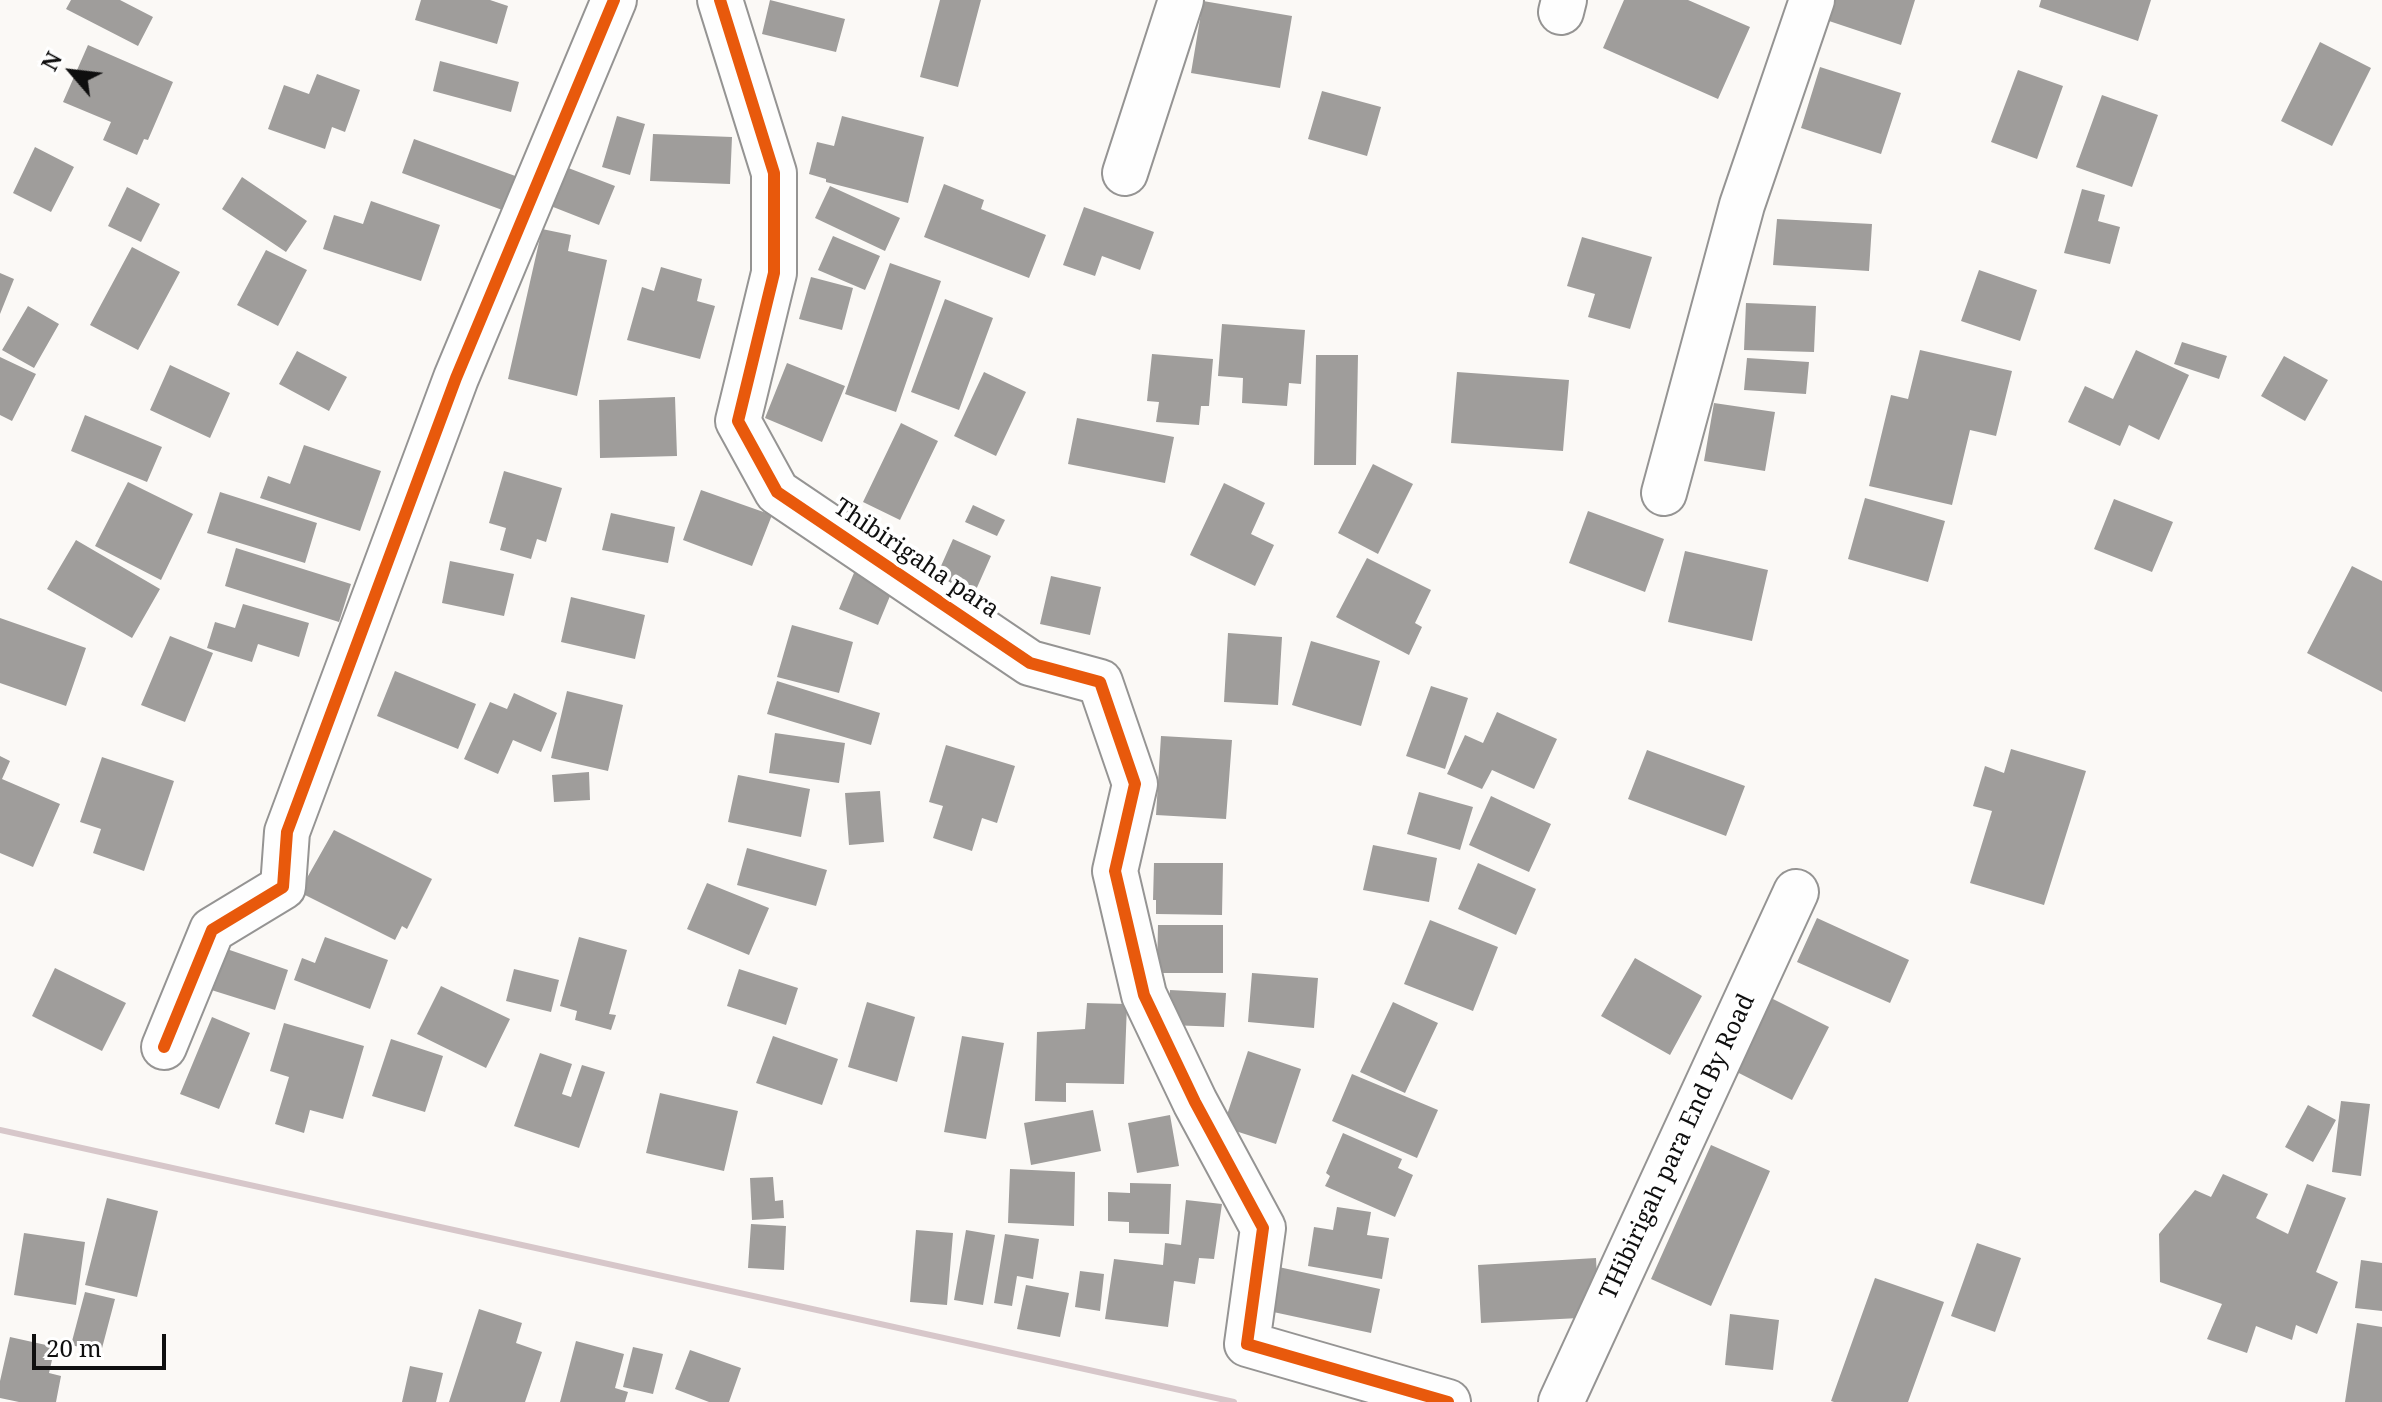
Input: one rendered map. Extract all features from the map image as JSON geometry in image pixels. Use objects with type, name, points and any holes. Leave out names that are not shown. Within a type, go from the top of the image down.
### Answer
[{"type":"street","points":[[164,1047],[212,930],[283,887],[287,832],[456,378],[614,0]]},
{"type":"street","name":"Thibirigaha para","points":[[720,0],[774,173],[774,273],[738,421],[777,492],[1030,663],[1100,682],[1135,784],[1115,871],[1144,995],[1195,1102],[1263,1228],[1247,1344],[1448,1402]]},
{"type":"street","points":[[1125,173],[1181,0]]},
{"type":"street","points":[[1664,493],[1742,205],[1812,0]]},
{"type":"street","name":"THibirigah para End By Road","points":[[1561,1402],[1796,892]]},
{"type":"building","points":[[71,0],[120,0],[153,17],[138,46],[66,9]]},
{"type":"building","points":[[421,0],[490,0],[508,6],[497,44],[415,20]]},
{"type":"building","points":[[770,0],[845,19],[836,52],[762,34]]},
{"type":"building","points":[[940,0],[981,0],[958,87],[920,77]]},
{"type":"building","points":[[1624,0],[1688,0],[1750,27],[1718,99],[1603,48]]},
{"type":"building","points":[[1829,0],[1915,0],[1901,45],[1823,19]]},
{"type":"building","points":[[2041,0],[2151,0],[2138,41],[2039,7]]},
{"type":"building","points":[[1203,1],[1292,16],[1280,88],[1191,73]]},
{"type":"building","points":[[2320,42],[2371,68],[2332,146],[2281,121]]},
{"type":"building","points":[[88,45],[173,82],[148,140],[144,139],[137,155],[103,140],[111,122],[63,102]]},
{"type":"building","points":[[440,61],[519,82],[511,112],[433,91]]},
{"type":"building","points":[[1820,67],[1901,93],[1881,154],[1801,128]]},
{"type":"building","points":[[2018,70],[2063,86],[2037,159],[1991,142]]},
{"type":"building","points":[[317,74],[360,90],[345,132],[332,127],[325,149],[268,129],[284,85],[309,94]]},
{"type":"building","points":[[1322,91],[1381,107],[1367,156],[1308,139]]},
{"type":"building","points":[[2102,95],[2158,115],[2132,187],[2076,167]]},
{"type":"building","points":[[617,116],[645,124],[630,175],[602,167]]},
{"type":"building","points":[[842,116],[924,137],[908,203],[826,182],[826,179],[809,174],[817,142],[834,146]]},
{"type":"building","points":[[653,134],[732,137],[730,184],[650,181]]},
{"type":"building","points":[[414,139],[518,177],[505,211],[402,173]]},
{"type":"building","points":[[35,147],[74,167],[51,212],[13,193]]},
{"type":"building","points":[[558,164],[615,186],[599,225],[543,203]]},
{"type":"building","points":[[242,177],[307,221],[286,252],[222,209]]},
{"type":"building","points":[[944,184],[984,200],[981,209],[1046,235],[1029,278],[924,237]]},
{"type":"building","points":[[830,186],[900,218],[885,251],[815,218]]},
{"type":"building","points":[[127,187],[160,204],[141,242],[108,226]]},
{"type":"building","points":[[2082,189],[2105,195],[2098,221],[2120,227],[2110,264],[2064,253]]},
{"type":"building","points":[[371,201],[440,225],[421,281],[323,249],[334,215],[363,224]]},
{"type":"building","points":[[1084,207],[1154,232],[1140,270],[1102,256],[1095,276],[1063,265]]},
{"type":"building","points":[[1777,219],[1872,224],[1869,271],[1773,265]]},
{"type":"building","points":[[542,229],[571,235],[568,251],[607,260],[577,396],[508,379]]},
{"type":"building","points":[[833,236],[880,256],[865,290],[818,270]]},
{"type":"building","points":[[1582,237],[1652,257],[1630,329],[1588,317],[1595,294],[1567,286]]},
{"type":"building","points":[[132,247],[180,272],[138,350],[90,325]]},
{"type":"building","points":[[266,250],[307,270],[278,326],[237,305]]},
{"type":"building","points":[[890,263],[941,281],[896,412],[845,394]]},
{"type":"building","points":[[661,267],[702,279],[697,301],[715,306],[700,359],[627,340],[642,287],[654,291]]},
{"type":"building","points":[[1979,270],[2037,290],[2020,341],[1961,321]]},
{"type":"building","points":[[0,273],[14,279],[0,314]]},
{"type":"building","points":[[811,277],[853,288],[842,330],[799,319]]},
{"type":"building","points":[[945,299],[993,318],[959,410],[911,392]]},
{"type":"building","points":[[1746,303],[1816,306],[1814,352],[1744,350]]},
{"type":"building","points":[[28,306],[59,324],[34,368],[2,350]]},
{"type":"building","points":[[1222,324],[1305,330],[1301,384],[1289,383],[1287,406],[1242,403],[1243,378],[1218,376]]},
{"type":"building","points":[[2182,342],[2227,356],[2219,379],[2174,364]]},
{"type":"building","points":[[1920,350],[2012,371],[1996,436],[1970,430],[1952,505],[1869,486],[1891,395],[1908,399]]},
{"type":"building","points":[[2136,350],[2189,375],[2159,440],[2129,425],[2120,446],[2068,422],[2085,386],[2113,399]]},
{"type":"building","points":[[297,351],[347,377],[329,411],[279,384]]},
{"type":"building","points":[[1152,354],[1213,359],[1209,406],[1201,406],[1199,425],[1156,422],[1159,402],[1147,401]]},
{"type":"building","points":[[1316,355],[1358,355],[1356,465],[1314,465]]},
{"type":"building","points":[[2284,356],[2328,380],[2305,421],[2261,396]]},
{"type":"building","points":[[0,357],[36,374],[12,421],[0,415]]},
{"type":"building","points":[[1747,358],[1809,362],[1806,394],[1744,390]]},
{"type":"building","points":[[787,363],[845,386],[822,442],[765,418]]},
{"type":"building","points":[[170,365],[230,393],[210,438],[150,410]]},
{"type":"building","points":[[984,372],[1026,392],[996,456],[954,436]]},
{"type":"building","points":[[1457,372],[1569,380],[1563,451],[1451,443]]},
{"type":"building","points":[[675,397],[677,456],[600,458],[599,400]]},
{"type":"building","points":[[1714,403],[1775,412],[1765,471],[1704,461]]},
{"type":"building","points":[[85,415],[162,447],[147,482],[71,451]]},
{"type":"building","points":[[1077,418],[1174,437],[1165,483],[1068,464]]},
{"type":"building","points":[[901,423],[938,441],[900,520],[863,502]]},
{"type":"building","points":[[304,445],[381,471],[360,531],[260,498],[268,476],[290,484]]},
{"type":"building","points":[[1373,464],[1413,484],[1378,554],[1338,533]]},
{"type":"building","points":[[504,471],[562,488],[546,542],[537,539],[531,559],[500,550],[506,528],[489,523]]},
{"type":"building","points":[[128,482],[193,514],[161,580],[95,546]]},
{"type":"building","points":[[1224,483],[1265,503],[1251,534],[1274,545],[1255,586],[1190,555]]},
{"type":"building","points":[[701,490],[772,515],[752,566],[683,540]]},
{"type":"building","points":[[220,492],[317,523],[305,563],[207,533]]},
{"type":"building","points":[[1865,498],[1945,521],[1928,582],[1848,559]]},
{"type":"building","points":[[2114,499],[2173,522],[2152,572],[2094,549]]},
{"type":"building","points":[[973,505],[1005,520],[997,536],[965,522]]},
{"type":"building","points":[[1588,511],[1664,539],[1645,592],[1569,563]]},
{"type":"building","points":[[611,513],[675,527],[668,563],[602,550]]},
{"type":"building","points":[[953,539],[991,556],[975,592],[937,575]]},
{"type":"building","points":[[76,540],[160,589],[132,638],[47,589]]},
{"type":"building","points":[[236,548],[351,584],[339,622],[225,586]]},
{"type":"building","points":[[1685,551],[1768,570],[1752,641],[1668,622]]},
{"type":"building","points":[[1367,558],[1431,590],[1415,623],[1422,627],[1409,655],[1336,617]]},
{"type":"building","points":[[450,561],[514,574],[504,616],[442,603]]},
{"type":"building","points":[[2352,566],[2382,581],[2382,692],[2307,653]]},
{"type":"building","points":[[856,568],[895,584],[878,625],[839,609]]},
{"type":"building","points":[[1051,576],[1101,587],[1090,635],[1040,624]]},
{"type":"building","points":[[571,597],[645,615],[635,659],[561,642]]},
{"type":"building","points":[[243,604],[309,623],[299,657],[258,644],[252,662],[207,648],[215,622],[235,628]]},
{"type":"building","points":[[0,618],[86,648],[66,706],[0,683]]},
{"type":"building","points":[[792,625],[853,642],[839,693],[777,677]]},
{"type":"building","points":[[1228,633],[1282,637],[1278,705],[1224,702]]},
{"type":"building","points":[[170,636],[213,653],[185,722],[141,705]]},
{"type":"building","points":[[1311,641],[1380,661],[1361,726],[1292,705]]},
{"type":"building","points":[[395,671],[476,704],[458,749],[377,716]]},
{"type":"building","points":[[777,681],[880,713],[871,745],[767,714]]},
{"type":"building","points":[[1431,686],[1468,698],[1445,769],[1406,756]]},
{"type":"building","points":[[567,691],[623,705],[608,771],[551,758]]},
{"type":"building","points":[[514,693],[557,713],[541,752],[513,740],[498,774],[464,759],[490,702],[507,709]]},
{"type":"building","points":[[1497,712],[1557,739],[1534,789],[1492,770],[1482,789],[1447,774],[1465,735],[1483,743]]},
{"type":"building","points":[[775,733],[845,743],[839,783],[769,773]]},
{"type":"building","points":[[1161,736],[1232,740],[1226,819],[1156,815]]},
{"type":"building","points":[[946,745],[1015,766],[997,823],[982,818],[972,851],[933,838],[943,806],[929,802]]},
{"type":"building","points":[[2011,749],[2086,771],[2044,905],[1970,883],[1992,811],[1973,806],[1985,766],[2004,773]]},
{"type":"building","points":[[1647,750],[1745,786],[1726,836],[1628,799]]},
{"type":"building","points":[[0,756],[10,761],[2,779],[60,804],[33,867],[0,853]]},
{"type":"building","points":[[102,757],[174,781],[144,871],[93,853],[101,829],[80,822]]},
{"type":"building","points":[[589,772],[590,800],[554,802],[552,775]]},
{"type":"building","points":[[738,775],[810,789],[801,837],[728,822]]},
{"type":"building","points":[[880,791],[884,842],[849,845],[845,793]]},
{"type":"building","points":[[1419,792],[1473,807],[1460,850],[1407,834]]},
{"type":"building","points":[[1491,796],[1551,824],[1529,872],[1469,845]]},
{"type":"building","points":[[334,830],[432,879],[407,929],[402,926],[395,940],[299,892]]},
{"type":"building","points":[[1373,845],[1437,858],[1429,902],[1363,890]]},
{"type":"building","points":[[747,848],[827,870],[816,906],[737,885]]},
{"type":"building","points":[[1154,863],[1223,863],[1222,915],[1156,914],[1156,900],[1153,900]]},
{"type":"building","points":[[1478,863],[1536,889],[1516,935],[1458,909]]},
{"type":"building","points":[[707,883],[769,908],[749,955],[687,929]]},
{"type":"building","points":[[1817,918],[1909,960],[1890,1003],[1797,962]]},
{"type":"building","points":[[1430,920],[1498,947],[1473,1011],[1404,984]]},
{"type":"building","points":[[1158,925],[1223,925],[1223,973],[1157,973]]},
{"type":"building","points":[[325,937],[388,960],[370,1009],[294,980],[302,958],[315,963]]},
{"type":"building","points":[[579,937],[627,950],[609,1014],[616,1015],[611,1030],[575,1020],[577,1011],[560,1006]]},
{"type":"building","points":[[218,946],[288,970],[275,1010],[205,988]]},
{"type":"building","points":[[1635,958],[1702,996],[1670,1055],[1601,1016]]},
{"type":"building","points":[[55,968],[126,1003],[102,1051],[32,1016]]},
{"type":"building","points":[[514,969],[559,980],[551,1012],[506,1001]]},
{"type":"building","points":[[739,969],[798,988],[786,1025],[727,1006]]},
{"type":"building","points":[[1252,973],[1318,978],[1314,1028],[1248,1022]]},
{"type":"building","points":[[441,986],[510,1019],[486,1068],[417,1034]]},
{"type":"building","points":[[1170,990],[1226,993],[1224,1027],[1168,1025]]},
{"type":"building","points":[[1763,994],[1829,1027],[1792,1100],[1727,1067]]},
{"type":"building","points":[[867,1002],[915,1017],[897,1082],[848,1067]]},
{"type":"building","points":[[1393,1002],[1438,1023],[1405,1093],[1360,1072]]},
{"type":"building","points":[[1087,1003],[1127,1004],[1124,1084],[1066,1083],[1066,1102],[1035,1101],[1037,1032],[1085,1029]]},
{"type":"building","points":[[212,1017],[250,1033],[219,1109],[180,1094]]},
{"type":"building","points":[[284,1023],[364,1046],[343,1119],[310,1110],[304,1133],[275,1124],[289,1077],[270,1071]]},
{"type":"building","points":[[773,1036],[838,1059],[822,1105],[756,1083]]},
{"type":"building","points":[[962,1036],[1004,1043],[986,1139],[944,1132]]},
{"type":"building","points":[[391,1039],[443,1056],[425,1112],[372,1096]]},
{"type":"building","points":[[1248,1051],[1301,1069],[1276,1144],[1223,1127]]},
{"type":"building","points":[[540,1053],[572,1064],[562,1094],[571,1097],[582,1065],[605,1072],[579,1148],[514,1126]]},
{"type":"building","points":[[1352,1074],[1438,1110],[1417,1158],[1332,1121]]},
{"type":"building","points":[[660,1093],[738,1111],[724,1171],[646,1153]]},
{"type":"building","points":[[2341,1101],[2370,1104],[2361,1176],[2332,1172]]},
{"type":"building","points":[[2308,1105],[2336,1120],[2313,1162],[2285,1147]]},
{"type":"building","points":[[1093,1110],[1101,1151],[1031,1165],[1024,1123]]},
{"type":"building","points":[[1170,1115],[1179,1166],[1137,1173],[1128,1123]]},
{"type":"building","points":[[1343,1133],[1402,1159],[1398,1168],[1413,1175],[1395,1217],[1325,1186],[1330,1176],[1326,1173]]},
{"type":"building","points":[[1711,1145],[1770,1171],[1711,1306],[1651,1279]]},
{"type":"building","points":[[1010,1169],[1075,1172],[1074,1226],[1008,1223]]},
{"type":"building","points":[[2223,1174],[2268,1194],[2256,1218],[2288,1234],[2307,1184],[2346,1198],[2316,1272],[2338,1282],[2317,1334],[2296,1325],[2292,1340],[2256,1326],[2247,1353],[2207,1339],[2222,1304],[2160,1282],[2159,1234],[2195,1190],[2211,1197]]},
{"type":"building","points":[[773,1177],[775,1201],[783,1200],[784,1218],[752,1220],[750,1178]]},
{"type":"building","points":[[1130,1183],[1171,1184],[1169,1234],[1129,1233],[1129,1222],[1108,1221],[1108,1192],[1130,1193]]},
{"type":"building","points":[[107,1198],[158,1211],[137,1297],[85,1285]]},
{"type":"building","points":[[1186,1200],[1222,1204],[1214,1259],[1199,1258],[1195,1284],[1174,1281],[1168,1327],[1105,1319],[1114,1259],[1163,1265],[1165,1243],[1181,1245]]},
{"type":"building","points":[[1337,1207],[1371,1212],[1367,1235],[1389,1238],[1382,1279],[1308,1266],[1314,1227],[1333,1230]]},
{"type":"building","points":[[751,1224],[786,1226],[784,1270],[748,1268]]},
{"type":"building","points":[[916,1230],[953,1233],[947,1305],[910,1302]]},
{"type":"building","points":[[966,1230],[995,1235],[983,1305],[954,1300]]},
{"type":"building","points":[[24,1233],[85,1242],[76,1305],[14,1295]]},
{"type":"building","points":[[1005,1234],[1039,1239],[1033,1279],[1017,1276],[1012,1306],[994,1303]]},
{"type":"building","points":[[1977,1243],[2021,1258],[1995,1332],[1951,1316]]},
{"type":"building","points":[[1596,1258],[1599,1317],[1481,1323],[1478,1265]]},
{"type":"building","points":[[2361,1260],[2382,1263],[2382,1311],[2355,1308]]},
{"type":"building","points":[[1274,1266],[1380,1289],[1371,1333],[1264,1310]]},
{"type":"building","points":[[1080,1271],[1104,1274],[1100,1311],[1075,1307]]},
{"type":"building","points":[[1875,1278],[1944,1302],[1908,1402],[1831,1401]]},
{"type":"building","points":[[1026,1285],[1069,1293],[1060,1337],[1017,1329]]},
{"type":"building","points":[[85,1292],[115,1299],[101,1352],[71,1345]]},
{"type":"building","points":[[479,1309],[522,1323],[516,1343],[542,1352],[525,1402],[449,1402]]},
{"type":"building","points":[[1730,1314],[1779,1320],[1773,1370],[1725,1365]]},
{"type":"building","points":[[2357,1323],[2382,1327],[2382,1402],[2345,1402]]},
{"type":"building","points":[[10,1337],[55,1347],[49,1373],[61,1376],[56,1402],[19,1402],[0,1398],[0,1381]]},
{"type":"building","points":[[576,1341],[624,1354],[615,1388],[628,1392],[625,1402],[560,1402]]},
{"type":"building","points":[[633,1347],[663,1354],[653,1394],[623,1387]]},
{"type":"building","points":[[690,1350],[741,1368],[729,1402],[709,1402],[675,1389]]},
{"type":"building","points":[[410,1366],[443,1373],[436,1402],[402,1402]]},
{"type":"railway","points":[[0,1130],[1234,1402]]},
{"type":"cycle path","points":[[164,1047],[212,930],[283,887],[287,832],[456,378],[614,0]]},
{"type":"cycle path","points":[[720,0],[774,173],[774,273],[738,421],[777,492],[1030,663],[1100,682],[1135,784],[1115,871],[1144,995],[1195,1102],[1263,1228],[1247,1344],[1448,1402]]}]
